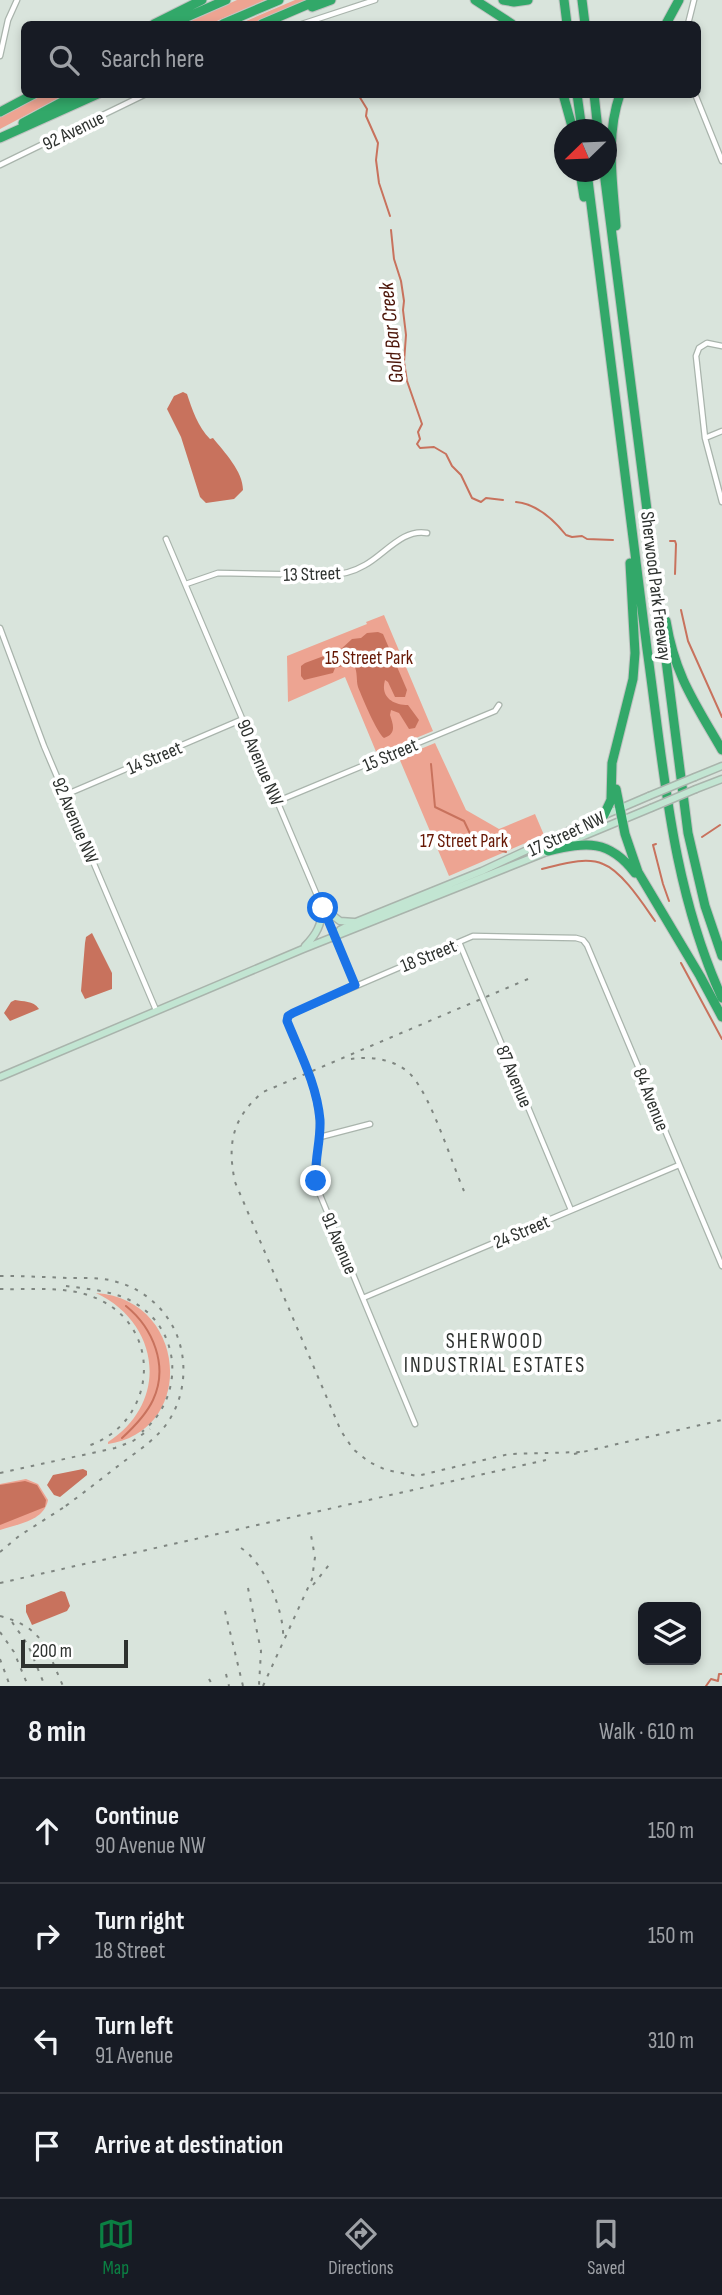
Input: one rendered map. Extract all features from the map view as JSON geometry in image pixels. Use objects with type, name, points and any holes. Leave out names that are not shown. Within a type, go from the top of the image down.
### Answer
[{"type":"highway","points":[[160,21],[202,0]]},
{"type":"highway","points":[[178,21],[226,0]]},
{"type":"highway","points":[[230,21],[279,0]]},
{"type":"highway","points":[[270,21],[318,0]]},
{"type":"highway","points":[[290,13],[331,0]]},
{"type":"highway","points":[[475,0],[507,21]]},
{"type":"highway","points":[[503,0],[528,0]]},
{"type":"highway","points":[[565,0],[567,21]]},
{"type":"highway","points":[[582,0],[585,21]]},
{"type":"highway","points":[[664,21],[673,0]]},
{"type":"highway","points":[[665,21],[679,0]]},
{"type":"highway","points":[[0,112],[26,98]]},
{"type":"highway","points":[[0,136],[71,98]]},
{"type":"highway","points":[[0,136],[89,98]]},
{"type":"highway","points":[[564,98],[570,119]]},
{"type":"highway","points":[[578,98],[580,119]]},
{"type":"highway","points":[[594,98],[597,119]]},
{"type":"highway","points":[[615,259],[618,247],[611,140],[619,98]]},
{"type":"highway","points":[[582,182],[587,218],[595,239]]},
{"type":"highway","name":"Sherwood Park Freeway","points":[[588,182],[675,852],[690,916],[722,998]]},
{"type":"highway","name":"Sherwood Park Freeway","points":[[605,182],[688,833],[705,906],[722,956]]},
{"type":"highway","points":[[604,815],[611,800],[612,763],[631,688],[635,653],[630,556],[632,523]]},
{"type":"highway","points":[[649,526],[676,664],[686,688],[722,750]]},
{"type":"highway","points":[[705,720],[722,741]]},
{"type":"highway","points":[[615,750],[614,777],[621,821],[645,886]]},
{"type":"highway","points":[[548,851],[583,844],[604,848],[625,861],[645,886],[695,966],[722,1017]]},
{"type":"main road","name":"17 Street NW","points":[[334,936],[356,922],[482,872],[604,815],[722,766]]},
{"type":"main road","name":"17 Street NW","points":[[0,1077],[334,936],[722,779]]},
{"type":"main road","points":[[303,949],[317,933],[323,908],[340,921],[356,922]]},
{"type":"street","points":[[0,56],[8,20],[18,0]]},
{"type":"street","points":[[311,21],[375,0]]},
{"type":"street","points":[[689,21],[694,0]]},
{"type":"street","name":"92 Avenue","points":[[0,165],[138,98]]},
{"type":"street","points":[[697,98],[722,161]]},
{"type":"street","points":[[722,346],[707,343],[699,348],[696,354],[705,438],[722,502]]},
{"type":"street","points":[[705,438],[722,431]]},
{"type":"street","name":"13 Street","points":[[186,584],[218,573],[346,573],[367,564],[395,542],[416,533],[427,533]]},
{"type":"street","name":"90 Avenue NW","points":[[166,539],[355,985]]},
{"type":"street","name":"92 Avenue NW","points":[[0,628],[65,795],[156,1010]]},
{"type":"street","name":"15 Street","points":[[278,801],[495,711],[499,705]]},
{"type":"street","name":"14 Street","points":[[65,795],[243,719]]},
{"type":"street","name":"18 Street","points":[[288,1016],[473,936],[576,938]]},
{"type":"street","name":"84 Avenue","points":[[576,938],[587,945],[722,1266]]},
{"type":"street","name":"87 Avenue","points":[[459,942],[571,1210]]},
{"type":"street","name":"91 Avenue","points":[[288,1016],[287,1021],[314,1089],[320,1122],[315,1171],[318,1190],[415,1424]]},
{"type":"street","points":[[319,1137],[370,1124]]},
{"type":"street","name":"24 Street","points":[[363,1298],[679,1165]]},
{"type":"green space","points":[[237,0],[265,0],[217,21],[190,21]]},
{"type":"green space","points":[[295,0],[311,0],[259,21],[246,21]]},
{"type":"green space","points":[[34,98],[58,98],[0,129],[0,115]]},
{"type":"green space","name":"15 Street Park","points":[[384,615],[433,731],[377,754],[345,677],[288,702],[287,656]]},
{"type":"green space","name":"17 Street Park","points":[[435,743],[466,810],[499,829],[535,814],[544,835],[449,876],[399,758]]},
{"type":"green space","points":[[96,1293],[127,1301],[149,1317],[164,1340],[170,1366],[168,1392],[157,1416],[137,1434],[108,1444],[128,1425],[141,1406],[148,1385],[149,1364],[144,1343],[134,1323],[117,1306]]},
{"type":"green space","points":[[26,1479],[38,1484],[48,1500],[46,1507],[29,1521],[0,1530],[0,1484]]},
{"type":"shaded area","points":[[183,392],[187,394],[202,429],[222,449],[240,476],[243,490],[234,499],[206,503],[200,497],[181,437],[167,409],[174,396]]},
{"type":"shaded area","points":[[378,632],[383,634],[407,690],[405,697],[395,697],[385,680],[384,691],[393,702],[408,705],[419,720],[415,728],[409,729],[399,713],[391,710],[392,731],[384,738],[360,692],[354,665],[335,668],[333,673],[304,680],[301,676],[301,666],[305,663],[340,650],[352,639]]},
{"type":"shaded area","points":[[92,933],[112,973],[112,989],[85,999],[81,991],[85,943],[86,937]]},
{"type":"shaded area","points":[[15,1000],[31,1003],[39,1009],[10,1021],[4,1013]]},
{"type":"shaded area","points":[[83,1469],[87,1471],[87,1475],[60,1497],[54,1495],[47,1485],[53,1475]]},
{"type":"shaded area","points":[[25,1481],[37,1485],[46,1500],[45,1507],[0,1525],[0,1485]]},
{"type":"shaded area","points":[[61,1591],[65,1592],[70,1606],[67,1611],[32,1625],[26,1605]]},
{"type":"waterway","name":"Gold Bar Creek","points":[[360,98],[367,109],[366,116],[378,143],[376,160],[379,183],[390,216]]},
{"type":"waterway","name":"Gold Bar Creek","points":[[391,230],[394,259],[404,301],[404,362],[407,381],[422,424],[417,444],[420,448],[434,447],[446,454],[461,475],[472,498],[481,502],[486,498],[503,500]]},
{"type":"waterway","name":"Gold Bar Creek","points":[[516,502],[531,506],[544,514],[566,535],[613,540]]},
{"type":"waterway","name":"Gold Bar Creek","points":[[670,541],[675,541],[676,544],[675,574]]},
{"type":"waterway","name":"Gold Bar Creek","points":[[681,610],[688,641],[722,717]]},
{"type":"waterway","points":[[431,764],[435,807],[464,821],[474,842],[506,852]]},
{"type":"waterway","points":[[702,837],[720,825]]},
{"type":"waterway","points":[[656,844],[653,845],[669,901]]},
{"type":"waterway","points":[[542,869],[581,861],[603,864],[625,881],[655,921]]},
{"type":"waterway","points":[[681,963],[722,1039]]},
{"type":"waterway","points":[[122,1438],[153,1400],[159,1374],[159,1361],[151,1336],[126,1306]]},
{"type":"waterway","name":"Gold Bar Creek","points":[[706,1686],[711,1679],[718,1681],[719,1674],[722,1674]]},
{"type":"railway","points":[[528,979],[263,1092],[244,1112],[234,1132],[233,1168],[235,1182],[341,1431],[353,1449],[369,1462],[386,1470],[417,1476],[509,1454],[583,1452]]},
{"type":"railway","points":[[351,1059],[367,1058],[391,1062],[412,1076],[427,1099],[464,1191]]},
{"type":"railway","points":[[0,1276],[99,1279],[127,1285],[152,1301],[166,1315],[180,1346],[183,1359],[182,1385],[175,1410],[168,1422],[145,1446],[63,1508]]},
{"type":"railway","points":[[66,1286],[102,1291],[127,1299],[151,1315],[162,1331],[169,1348],[171,1384],[156,1418],[142,1432]]},
{"type":"railway","points":[[0,1289],[51,1289],[89,1295],[121,1315],[136,1334],[143,1356],[143,1378],[137,1401],[125,1421],[108,1437],[84,1447]]},
{"type":"railway","points":[[574,1454],[722,1420]]},
{"type":"railway","points":[[0,1473],[115,1448],[133,1441],[150,1429]]},
{"type":"railway","points":[[0,1583],[546,1460]]},
{"type":"railway","points":[[0,1552],[19,1536],[69,1504]]},
{"type":"railway","points":[[263,1686],[312,1579],[315,1557],[310,1530]]},
{"type":"railway","points":[[241,1548],[258,1564],[265,1576],[281,1615],[283,1639]]},
{"type":"railway","points":[[313,1585],[332,1561]]},
{"type":"railway","points":[[248,1588],[261,1651],[259,1685]]},
{"type":"railway","points":[[225,1611],[243,1686]]},
{"type":"railway","points":[[0,1616],[35,1633],[47,1650],[63,1686]]},
{"type":"railway","points":[[12,1622],[28,1645],[45,1686]]},
{"type":"railway","points":[[0,1632],[14,1652],[28,1686]]},
{"type":"railway","points":[[0,1659],[10,1686]]},
{"type":"railway","points":[[226,1674],[229,1686]]},
{"type":"railway","points":[[209,1679],[213,1686]]},
{"type":"district","name":"SHERWOOD INDUSTRIAL ESTATES","points":[[495,1353]]},
{"type":"route","points":[[316,1181],[320,1122],[317,1102],[287,1021],[288,1016],[293,1013],[355,985],[323,908]]}]
